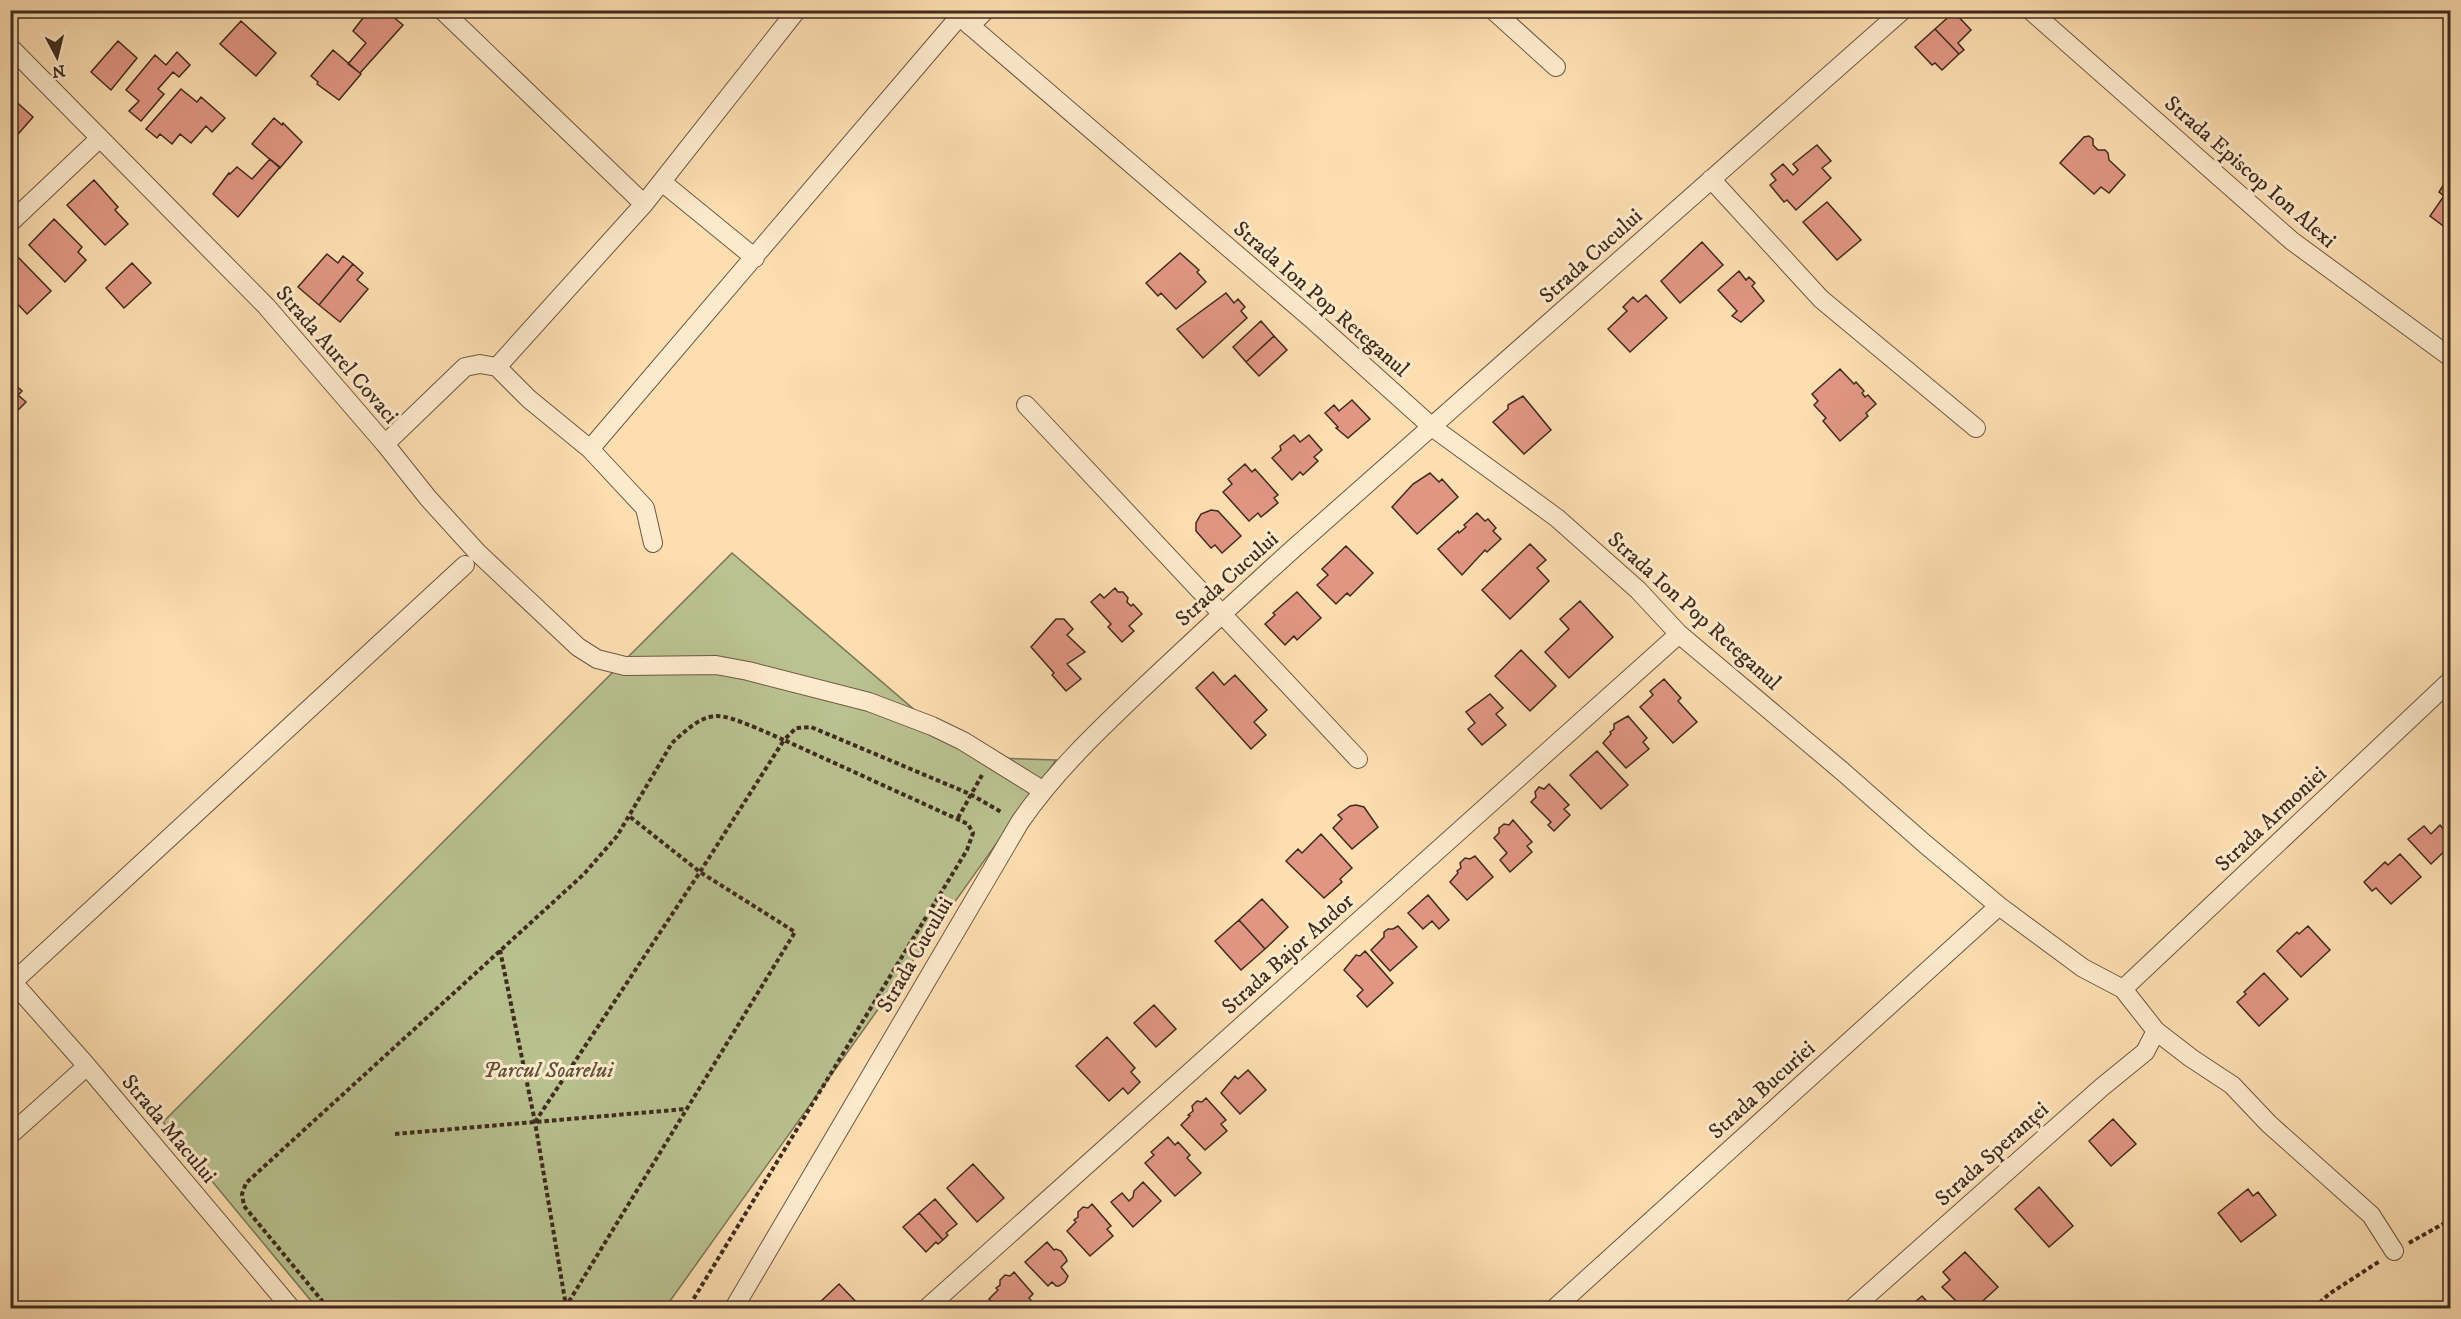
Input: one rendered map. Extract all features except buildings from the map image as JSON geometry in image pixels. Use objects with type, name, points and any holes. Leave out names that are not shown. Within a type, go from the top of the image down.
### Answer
[{"type":"street","points":[[442,10],[644,204]]},
{"type":"street","points":[[653,543],[645,508],[590,449],[529,399],[497,367],[644,204],[797,10]]},
{"type":"street","points":[[590,449],[960,18],[986,10]]},
{"type":"street","points":[[1493,10],[1556,67]]},
{"type":"street","name":"Strada Cucului","points":[[734,1308],[1020,822],[1042,790],[1076,752],[1221,614],[1903,10]]},
{"type":"street","name":"Strada Episcop Ion Alexi","points":[[2030,10],[2292,241],[2451,357]]},
{"type":"street","name":"Strada Ion Pop Reteganul","points":[[960,18],[1314,321],[1432,427],[1557,518],[1638,590],[1679,634],[1999,906],[2083,968],[2123,989],[2156,1031],[2232,1085],[2269,1124],[2371,1215],[2394,1251]]},
{"type":"street","name":"Strada Aurel Covaci","points":[[10,47],[266,306],[385,444],[465,367],[480,363],[497,367]]},
{"type":"street","points":[[10,223],[100,138]]},
{"type":"street","points":[[1711,179],[1821,299],[1976,428]]},
{"type":"street","points":[[662,182],[755,258]]},
{"type":"street","points":[[1026,405],[1358,759]]},
{"type":"street","points":[[385,444],[428,498],[477,552],[578,647],[597,658],[625,666],[716,665],[748,670],[869,702],[932,726],[1042,790]]},
{"type":"street","points":[[12,981],[465,565]]},
{"type":"street","name":"Strada Bajor Andor","points":[[927,1308],[1679,634]]},
{"type":"street","name":"Strada Armoniei","points":[[2123,989],[2451,681]]},
{"type":"street","name":"Strada Bucuriei","points":[[1555,1308],[1999,906]]},
{"type":"street","name":"Strada Macului","points":[[12,981],[87,1066],[291,1308]]},
{"type":"street","name":"Strada Speranței","points":[[1853,1308],[2102,1087],[2145,1052],[2156,1031]]},
{"type":"street","points":[[10,1135],[87,1066]]},
{"type":"path","points":[[328,1308],[244,1206],[242,1194],[246,1183],[584,874],[617,836],[672,743],[685,731],[700,722],[717,716],[742,723],[784,740],[958,818],[969,824],[973,833],[967,850],[688,1308]]},
{"type":"path","points":[[535,1122],[784,740],[796,728],[811,727],[970,794],[1020,822]]},
{"type":"path","points":[[958,818],[992,759]]},
{"type":"path","points":[[566,1308],[795,932],[700,872],[629,816]]},
{"type":"path","points":[[500,950],[535,1122],[566,1308]]},
{"type":"path","points":[[395,1134],[687,1109]]},
{"type":"green space","name":"Parcul Soarelui","points":[[732,553],[938,730],[997,758],[1056,760],[665,1308],[317,1308],[163,1122]]}]
